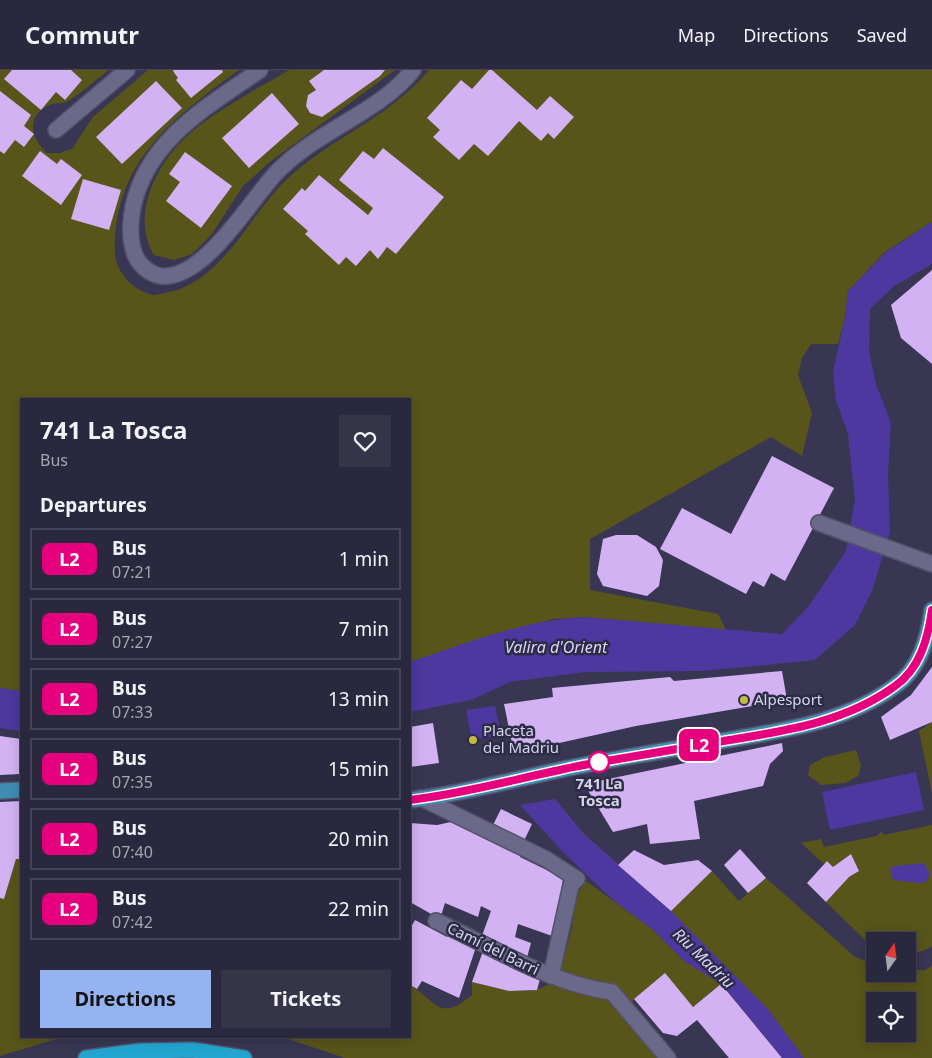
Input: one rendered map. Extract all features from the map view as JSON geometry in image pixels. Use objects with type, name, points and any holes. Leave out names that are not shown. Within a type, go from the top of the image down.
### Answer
[{"type":"highway","points":[[86,1058],[140,1051],[193,1050],[238,1057]]},
{"type":"main road","points":[[416,799],[589,764],[767,734],[833,719],[862,707],[897,686],[915,665],[929,637],[932,610]]},
{"type":"main road","points":[[0,791],[20,790]]},
{"type":"street","points":[[56,130],[127,70]]},
{"type":"street","points":[[260,70],[186,121],[168,140],[145,171],[137,188],[130,231],[137,259],[144,268],[155,274],[167,277],[180,273],[208,255],[277,172],[314,140],[401,85],[413,70]]},
{"type":"street","points":[[826,525],[932,564]]},
{"type":"street","points":[[416,799],[546,859],[577,879],[571,885],[551,976]]},
{"type":"street","name":"Camí del Barri","points":[[436,921],[551,976],[593,989],[612,992],[668,1058]]},
{"type":"shaded area","points":[[0,70],[109,70],[68,101],[52,104],[44,108],[34,119],[34,133],[41,147],[47,153],[59,153],[72,149],[93,117],[148,70],[239,70],[191,106],[151,146],[135,169],[124,194],[117,222],[116,261],[123,275],[134,286],[154,295],[185,287],[203,276],[233,247],[272,195],[286,180],[303,165],[397,101],[429,70],[932,70],[932,222],[885,252],[848,291],[845,316],[838,344],[811,344],[802,358],[798,375],[812,413],[802,456],[771,437],[590,539],[590,590],[718,614],[726,630],[585,617],[553,619],[489,636],[411,662],[411,398],[20,398],[20,691],[0,688]]},
{"type":"shaded area","points":[[289,70],[395,70],[271,161],[243,186],[212,234],[192,254],[174,260],[154,255],[147,240],[145,209],[155,178],[163,164],[184,139],[207,120]]},
{"type":"shaded area","points":[[932,722],[932,793],[919,731]]},
{"type":"shaded area","points":[[856,750],[861,765],[858,776],[845,783],[821,785],[808,775],[810,765],[825,757]]},
{"type":"shaded area","points":[[555,799],[583,833],[670,911],[712,871],[739,901],[766,878],[854,956],[866,962],[866,982],[916,982],[916,970],[925,970],[932,966],[932,1058],[782,1058],[720,985],[693,1007],[664,974],[623,1009],[661,1058],[345,1058],[285,1038],[411,1038],[411,986],[432,1003],[445,1008],[452,1008],[472,995],[472,982],[516,991],[527,991],[547,985],[556,978],[560,969],[572,927],[574,903],[586,881],[646,925],[613,900],[522,807]]},
{"type":"shaded area","points":[[932,825],[932,946],[916,952],[916,932],[866,932],[866,940],[826,902],[849,877],[859,871],[851,854],[833,867],[827,861],[824,864],[801,843],[821,839],[824,847],[877,836],[881,832],[884,835]]},
{"type":"shaded area","points":[[16,859],[20,859],[20,1038],[60,1038],[0,1056],[0,898],[4,899]]},
{"type":"water","name":"Valira d'Orient","points":[[932,222],[932,264],[894,286],[870,309],[869,352],[876,384],[891,423],[888,473],[890,532],[872,591],[855,625],[815,660],[702,671],[585,672],[510,682],[471,700],[411,712],[411,662],[474,640],[540,623],[585,617],[782,634],[808,607],[846,551],[855,499],[848,434],[836,400],[833,373],[845,316],[848,291],[885,253]]},
{"type":"water","points":[[0,688],[20,691],[20,731],[0,728]]},
{"type":"water","points":[[495,706],[501,735],[472,740],[466,710]]},
{"type":"water","points":[[916,772],[924,810],[830,830],[822,792]]},
{"type":"water","name":"Riu Madriu","points":[[555,799],[583,833],[671,911],[768,1009],[804,1058],[782,1058],[721,984],[684,961],[652,929],[613,900],[562,851],[520,805]]},
{"type":"water","points":[[924,863],[930,874],[926,882],[893,880],[890,869],[894,866]]},
{"type":"building","points":[[12,70],[71,70],[82,80],[65,100],[56,92],[41,110],[4,79]]},
{"type":"building","points":[[174,70],[222,70],[223,72],[191,98],[176,80],[178,78]]},
{"type":"building","points":[[324,70],[385,70],[380,76],[322,117],[310,113],[306,106],[308,95],[316,90],[309,81]]},
{"type":"building","points":[[489,70],[492,70],[537,110],[550,96],[574,117],[554,139],[548,133],[541,141],[519,121],[488,156],[474,144],[459,160],[433,137],[440,130],[427,118],[461,80],[472,89]]},
{"type":"building","points":[[156,81],[182,108],[122,164],[96,137]]},
{"type":"building","points":[[0,91],[31,115],[24,126],[34,134],[24,147],[15,140],[4,154],[0,151]]},
{"type":"building","points":[[272,93],[299,124],[249,168],[222,138]]},
{"type":"building","points":[[383,148],[444,197],[396,254],[387,247],[378,259],[370,250],[356,266],[346,257],[339,265],[305,234],[308,231],[283,209],[302,188],[305,191],[319,175],[368,215],[373,208],[339,180],[363,151],[374,159]]},
{"type":"building","points":[[40,151],[57,164],[61,159],[82,175],[61,205],[22,176]]},
{"type":"building","points":[[185,152],[232,186],[201,228],[166,201],[180,182],[169,174]]},
{"type":"building","points":[[83,179],[121,190],[109,230],[71,219]]},
{"type":"building","points":[[932,270],[932,364],[901,338],[891,305]]},
{"type":"building","points":[[772,456],[834,488],[785,581],[771,573],[764,587],[753,581],[746,594],[660,549],[682,508],[731,534]]},
{"type":"building","points":[[616,535],[637,535],[656,547],[663,560],[659,586],[647,596],[603,586],[597,574],[603,539]]},
{"type":"building","points":[[932,667],[932,722],[890,740],[881,717],[911,695]]},
{"type":"building","points":[[782,671],[787,700],[636,726],[514,753],[504,704],[553,697],[552,688],[670,677],[674,681]]},
{"type":"building","points":[[433,723],[439,763],[411,767],[411,727]]},
{"type":"building","points":[[0,736],[20,739],[20,774],[0,775]]},
{"type":"building","points":[[782,743],[783,751],[770,764],[763,786],[694,801],[700,839],[650,844],[647,824],[613,832],[584,784]]},
{"type":"building","points":[[20,801],[20,859],[16,859],[4,899],[0,898],[0,802]]},
{"type":"building","points":[[501,809],[532,824],[522,845],[491,829]]},
{"type":"building","points":[[451,822],[487,835],[521,853],[520,857],[563,878],[555,937],[518,924],[515,937],[531,943],[526,961],[543,968],[537,990],[509,991],[472,982],[483,951],[480,941],[491,911],[481,906],[478,917],[445,903],[440,919],[411,903],[411,823],[437,825]]},
{"type":"building","points":[[740,849],[766,878],[748,893],[724,865]]},
{"type":"building","points":[[634,850],[664,865],[698,860],[712,871],[671,911],[618,865]]},
{"type":"building","points":[[851,854],[859,871],[849,877],[826,902],[807,883],[827,861],[833,867]]},
{"type":"building","points":[[415,920],[447,937],[449,934],[473,944],[475,950],[459,998],[422,981],[417,989],[411,986],[411,927]]},
{"type":"building","points":[[665,973],[693,1007],[721,984],[782,1058],[729,1058],[697,1020],[677,1036],[663,1033],[634,999]]},
{"type":"bus line","name":"L2","points":[[411,800],[589,764],[767,734],[833,719],[862,707],[897,686],[915,665],[929,637],[932,610]]},
{"type":"place","name":"Alpesport","points":[[744,700]]},
{"type":"place","name":"Placeta del Madriu","points":[[473,740]]},
{"type":"place","name":"741 La Tosca","points":[[599,762]]}]
